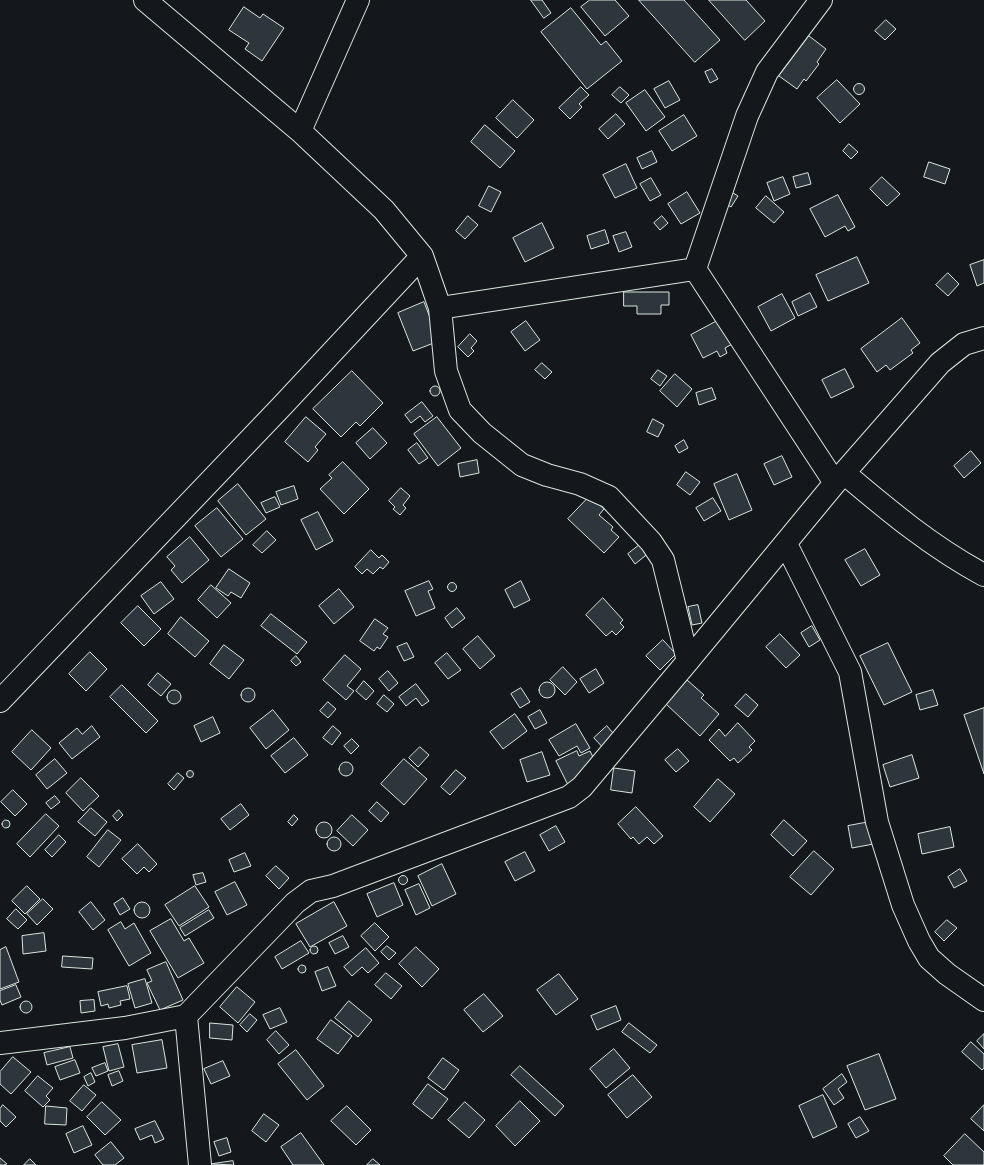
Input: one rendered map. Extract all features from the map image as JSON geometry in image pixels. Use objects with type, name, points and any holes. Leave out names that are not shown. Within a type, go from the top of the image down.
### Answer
[{"type":"street","points":[[144,0],[300,131],[384,210],[422,256],[440,308],[446,371],[460,410],[482,433],[522,465],[548,475],[580,484],[609,497],[651,542],[663,560],[688,661]]},
{"type":"street","points":[[300,131],[358,0]]},
{"type":"street","points":[[695,269],[747,116],[767,72],[821,0]]},
{"type":"street","points":[[0,701],[282,406],[422,256]]},
{"type":"street","points":[[440,308],[695,269]]},
{"type":"street","points":[[695,269],[840,478],[956,560],[984,575]]},
{"type":"street","points":[[0,1043],[125,1028],[186,1016],[295,903],[311,891],[333,886],[569,797],[582,786],[840,478],[940,363],[964,344],[984,338]]},
{"type":"street","points":[[786,544],[850,672],[877,822],[903,905],[919,941],[929,958],[946,974],[984,1000]]},
{"type":"street","points":[[186,1016],[200,1165]]},
{"type":"building","points":[[531,0],[542,0],[551,13],[544,18]]},
{"type":"building","points":[[590,0],[615,0],[629,16],[605,36],[581,7]]},
{"type":"building","points":[[639,0],[684,0],[720,40],[695,62]]},
{"type":"building","points":[[709,0],[746,0],[765,21],[745,40]]},
{"type":"building","points":[[244,7],[260,18],[263,14],[284,28],[262,61],[245,49],[249,43],[229,30]]},
{"type":"building","points":[[571,8],[601,45],[606,41],[622,61],[587,89],[541,32]]},
{"type":"building","points":[[886,20],[896,29],[885,40],[875,31]]},
{"type":"building","points":[[809,36],[826,49],[817,62],[819,64],[806,81],[804,79],[797,89],[779,76]]},
{"type":"building","points":[[712,69],[718,79],[710,83],[705,72]]},
{"type":"building","points":[[837,80],[860,104],[840,123],[817,98]]},
{"type":"building","points":[[669,81],[680,100],[665,108],[654,89]]},
{"type":"building","points":[[859,83],[863,85],[865,89],[863,93],[859,95],[855,93],[853,89],[855,85]]},
{"type":"building","points":[[581,87],[589,95],[579,104],[582,107],[570,119],[559,108]]},
{"type":"building","points":[[620,87],[629,95],[621,103],[612,95]]},
{"type":"building","points":[[645,90],[665,117],[646,131],[626,103]]},
{"type":"building","points":[[513,100],[534,120],[517,138],[496,118]]},
{"type":"building","points":[[616,114],[625,124],[608,139],[599,129]]},
{"type":"building","points":[[684,115],[697,136],[672,151],[659,131]]},
{"type":"building","points":[[485,125],[515,151],[500,168],[471,142]]},
{"type":"building","points":[[849,144],[858,152],[851,159],[843,151]]},
{"type":"building","points":[[652,151],[657,162],[642,169],[637,158]]},
{"type":"building","points":[[929,162],[950,169],[945,184],[924,177]]},
{"type":"building","points":[[626,164],[637,188],[615,198],[603,175]]},
{"type":"building","points":[[808,173],[811,184],[796,188],[793,177]]},
{"type":"building","points":[[783,177],[790,194],[774,201],[767,183]]},
{"type":"building","points":[[882,177],[900,194],[887,206],[870,189]]},
{"type":"building","points":[[651,178],[661,195],[650,201],[640,184]]},
{"type":"building","points":[[489,186],[501,192],[491,212],[479,206]]},
{"type":"building","points":[[730,191],[738,196],[731,207],[723,202]]},
{"type":"building","points":[[687,192],[700,213],[681,224],[668,204]]},
{"type":"building","points":[[838,195],[855,227],[848,231],[845,226],[825,237],[810,209]]},
{"type":"building","points":[[766,196],[784,212],[774,223],[756,208]]},
{"type":"building","points":[[468,216],[478,225],[465,239],[456,231]]},
{"type":"building","points":[[662,216],[668,223],[660,230],[654,223]]},
{"type":"building","points":[[542,223],[554,248],[525,262],[513,238]]},
{"type":"building","points":[[605,230],[609,243],[591,249],[587,236]]},
{"type":"building","points":[[626,232],[632,247],[619,252],[613,236]]},
{"type":"building","points":[[857,257],[869,283],[828,301],[816,275]]},
{"type":"building","points":[[984,260],[984,283],[977,286],[970,265]]},
{"type":"building","points":[[948,273],[959,284],[948,296],[936,285]]},
{"type":"building","points":[[624,292],[669,292],[669,305],[661,305],[661,314],[637,314],[637,306],[624,306]]},
{"type":"building","points":[[810,293],[817,307],[798,316],[792,302]]},
{"type":"building","points":[[782,294],[795,318],[771,331],[758,307]]},
{"type":"building","points":[[424,302],[439,341],[413,351],[398,313]]},
{"type":"building","points":[[902,318],[920,343],[911,350],[913,353],[890,370],[886,365],[877,372],[861,349]]},
{"type":"building","points":[[721,319],[734,343],[725,348],[727,353],[720,357],[717,351],[703,358],[691,335]]},
{"type":"building","points":[[526,321],[540,340],[525,351],[511,332]]},
{"type":"building","points":[[470,334],[477,341],[471,348],[474,351],[468,357],[458,347]]},
{"type":"building","points":[[542,363],[552,372],[545,379],[535,370]]},
{"type":"building","points":[[845,369],[854,387],[831,398],[822,380]]},
{"type":"building","points":[[658,370],[667,376],[660,386],[651,379]]},
{"type":"building","points":[[352,371],[383,403],[360,426],[356,422],[341,437],[313,409]]},
{"type":"building","points":[[675,374],[692,389],[677,407],[660,391]]},
{"type":"building","points":[[433,386],[437,386],[439,387],[439,395],[433,396],[430,393],[430,389]]},
{"type":"building","points":[[712,388],[716,399],[699,405],[696,393]]},
{"type":"building","points":[[422,402],[433,416],[425,422],[420,416],[411,423],[405,415]]},
{"type":"building","points":[[306,417],[326,434],[315,447],[318,450],[308,462],[285,442]]},
{"type":"building","points":[[437,417],[461,448],[438,466],[414,434]]},
{"type":"building","points":[[653,419],[664,425],[658,437],[647,432]]},
{"type":"building","points":[[373,428],[387,443],[370,459],[356,443]]},
{"type":"building","points":[[684,440],[688,448],[679,453],[675,446]]},
{"type":"building","points":[[417,443],[428,458],[419,464],[408,450]]},
{"type":"building","points":[[971,451],[981,463],[964,478],[954,466]]},
{"type":"building","points":[[782,456],[792,477],[774,485],[764,464]]},
{"type":"building","points":[[477,460],[479,473],[460,477],[458,464]]},
{"type":"building","points":[[343,462],[369,489],[344,514],[320,489],[332,478],[329,475]]},
{"type":"building","points":[[686,472],[700,482],[690,495],[677,485]]},
{"type":"building","points":[[737,474],[752,510],[729,520],[714,484]]},
{"type":"building","points":[[238,484],[266,519],[246,535],[218,501]]},
{"type":"building","points":[[294,486],[298,499],[281,505],[276,492]]},
{"type":"building","points":[[401,488],[410,496],[403,505],[406,508],[400,515],[393,509],[395,507],[389,501]]},
{"type":"building","points":[[590,496],[604,509],[599,515],[613,527],[611,530],[619,537],[604,553],[568,519]]},
{"type":"building","points":[[275,497],[280,507],[266,513],[261,503]]},
{"type":"building","points":[[713,498],[721,511],[704,521],[696,508]]},
{"type":"building","points":[[217,508],[243,539],[221,557],[195,526]]},
{"type":"building","points":[[318,512],[333,541],[316,550],[301,520]]},
{"type":"building","points":[[267,531],[276,540],[262,553],[253,545]]},
{"type":"building","points":[[190,537],[209,560],[182,583],[171,570],[175,566],[167,557]]},
{"type":"building","points":[[642,543],[650,552],[635,564],[628,554]]},
{"type":"building","points":[[865,549],[880,575],[861,586],[845,560]]},
{"type":"building","points":[[371,550],[379,558],[382,555],[389,562],[383,569],[380,567],[373,574],[367,569],[362,574],[355,567]]},
{"type":"building","points":[[229,569],[250,583],[241,598],[231,592],[228,596],[216,588]]},
{"type":"building","points":[[429,581],[433,589],[428,591],[435,608],[416,616],[405,591]]},
{"type":"building","points":[[521,581],[530,600],[514,608],[505,590]]},
{"type":"building","points":[[161,582],[174,599],[154,614],[141,596]]},
{"type":"building","points":[[450,583],[454,583],[456,587],[454,591],[450,591],[448,589],[448,585]]},
{"type":"building","points":[[211,585],[231,603],[217,618],[198,600]]},
{"type":"building","points":[[339,589],[354,607],[334,624],[319,606]]},
{"type":"building","points":[[603,598],[623,620],[620,623],[624,627],[616,635],[612,631],[606,636],[586,615]]},
{"type":"building","points":[[698,605],[702,623],[692,625],[688,607]]},
{"type":"building","points":[[138,606],[161,629],[144,646],[121,623]]},
{"type":"building","points":[[457,608],[465,618],[452,628],[445,618]]},
{"type":"building","points":[[271,614],[307,642],[297,654],[261,626]]},
{"type":"building","points":[[181,617],[209,641],[195,657],[168,634]]},
{"type":"building","points":[[375,619],[388,628],[383,634],[388,637],[380,649],[377,647],[374,651],[360,641]]},
{"type":"building","points":[[812,626],[820,640],[809,647],[801,633]]},
{"type":"building","points":[[780,634],[800,655],[786,668],[766,647]]},
{"type":"building","points":[[478,636],[495,656],[480,669],[463,649]]},
{"type":"building","points":[[663,640],[676,654],[660,670],[646,656]]},
{"type":"building","points":[[407,643],[414,657],[404,661],[397,647]]},
{"type":"building","points":[[888,643],[912,692],[884,705],[860,656]]},
{"type":"building","points":[[224,645],[244,660],[229,679],[210,664]]},
{"type":"building","points":[[90,652],[107,669],[86,691],[69,674]]},
{"type":"building","points":[[447,653],[461,670],[448,679],[435,663]]},
{"type":"building","points":[[345,655],[361,669],[347,686],[354,691],[346,700],[323,680]]},
{"type":"building","points":[[296,656],[301,662],[296,666],[291,661]]},
{"type":"building","points":[[563,667],[577,682],[565,695],[550,680]]},
{"type":"building","points":[[596,669],[604,683],[589,693],[580,679]]},
{"type":"building","points":[[388,671],[398,683],[389,691],[379,679]]},
{"type":"building","points":[[158,673],[171,684],[161,696],[148,685]]},
{"type":"building","points":[[687,680],[704,695],[701,698],[719,714],[700,736],[665,703]]},
{"type":"building","points":[[364,681],[374,691],[366,700],[356,691]]},
{"type":"building","points":[[547,682],[554,687],[555,690],[550,697],[547,698],[540,693],[539,690],[544,683]]},
{"type":"building","points":[[416,684],[429,701],[422,706],[416,698],[406,706],[399,697]]},
{"type":"building","points":[[122,685],[158,721],[146,733],[110,697]]},
{"type":"building","points":[[248,688],[253,690],[255,695],[253,700],[248,702],[243,700],[241,695],[243,690]]},
{"type":"building","points":[[521,688],[530,702],[520,708],[511,694]]},
{"type":"building","points":[[174,690],[179,692],[181,697],[179,702],[174,704],[169,702],[167,697],[169,692]]},
{"type":"building","points":[[933,690],[938,705],[920,710],[916,695]]},
{"type":"building","points":[[746,694],[758,705],[748,717],[735,706]]},
{"type":"building","points":[[384,695],[394,704],[387,712],[377,704]]},
{"type":"building","points":[[328,702],[336,709],[328,718],[320,711]]},
{"type":"building","points":[[984,708],[984,774],[964,715]]},
{"type":"building","points":[[273,710],[289,730],[266,749],[250,728]]},
{"type":"building","points":[[540,710],[547,723],[535,729],[528,717]]},
{"type":"building","points":[[515,714],[527,731],[503,749],[490,732]]},
{"type":"building","points":[[213,717],[220,733],[201,742],[194,726]]},
{"type":"building","points":[[738,723],[755,741],[749,747],[752,750],[738,763],[734,758],[730,761],[709,740],[719,729],[725,736]]},
{"type":"building","points":[[576,724],[590,748],[581,753],[577,746],[559,756],[549,740]]},
{"type":"building","points":[[92,726],[100,737],[72,759],[59,743],[77,728],[82,734]]},
{"type":"building","points":[[333,726],[341,733],[332,745],[323,738]]},
{"type":"building","points":[[607,726],[618,739],[606,751],[594,738]]},
{"type":"building","points":[[32,730],[51,748],[31,770],[12,752]]},
{"type":"building","points":[[294,738],[308,755],[285,773],[271,756]]},
{"type":"building","points":[[352,739],[359,746],[351,754],[344,746]]},
{"type":"building","points":[[420,747],[429,755],[418,767],[409,758]]},
{"type":"building","points":[[678,749],[689,761],[676,772],[665,760]]},
{"type":"building","points":[[577,751],[579,756],[590,751],[597,765],[580,773],[582,778],[568,785],[556,761]]},
{"type":"building","points":[[542,752],[550,775],[527,782],[520,760]]},
{"type":"building","points":[[912,755],[919,778],[890,787],[883,765]]},
{"type":"building","points":[[55,759],[67,773],[47,789],[36,775]]},
{"type":"building","points":[[404,759],[427,779],[404,805],[381,784]]},
{"type":"building","points":[[343,762],[349,762],[353,766],[353,772],[349,776],[343,776],[339,772],[339,766]]},
{"type":"building","points":[[614,768],[635,771],[632,793],[611,790]]},
{"type":"building","points":[[190,770],[193,771],[193,777],[190,778],[187,777],[186,774],[187,771]]},
{"type":"building","points":[[456,770],[466,778],[450,795],[441,787]]},
{"type":"building","points":[[178,773],[184,778],[174,790],[168,784]]},
{"type":"building","points":[[81,778],[99,796],[83,811],[66,793]]},
{"type":"building","points":[[718,779],[735,794],[710,822],[694,807]]},
{"type":"building","points":[[13,790],[27,804],[15,816],[1,802]]},
{"type":"building","points":[[55,796],[60,802],[51,809],[46,803]]},
{"type":"building","points":[[377,802],[389,813],[381,822],[369,811]]},
{"type":"building","points":[[241,804],[249,815],[230,830],[221,819]]},
{"type":"building","points":[[636,807],[663,836],[654,844],[647,837],[639,844],[633,837],[631,839],[618,824]]},
{"type":"building","points":[[91,808],[107,822],[95,836],[78,822]]},
{"type":"building","points":[[119,810],[123,815],[117,821],[113,816]]},
{"type":"building","points":[[46,814],[59,826],[30,857],[17,844]]},
{"type":"building","points":[[294,815],[298,819],[292,826],[288,822]]},
{"type":"building","points":[[352,815],[368,830],[353,846],[337,831]]},
{"type":"building","points":[[4,820],[8,820],[10,824],[8,828],[4,828],[2,826],[2,822]]},
{"type":"building","points":[[784,820],[807,841],[793,856],[771,835]]},
{"type":"building","points":[[875,821],[879,843],[852,848],[848,826]]},
{"type":"building","points":[[324,822],[330,824],[332,830],[330,836],[324,838],[318,836],[316,830],[318,824]]},
{"type":"building","points":[[556,826],[565,842],[549,851],[540,835]]},
{"type":"building","points":[[950,827],[954,847],[922,854],[918,834]]},
{"type":"building","points":[[108,830],[121,840],[99,867],[87,857]]},
{"type":"building","points":[[59,835],[66,842],[52,857],[45,850]]},
{"type":"building","points":[[331,837],[337,837],[341,841],[341,847],[337,851],[331,851],[327,847],[327,841]]},
{"type":"building","points":[[138,844],[157,864],[149,872],[144,867],[137,874],[122,859]]},
{"type":"building","points":[[814,851],[834,869],[811,895],[790,877]]},
{"type":"building","points":[[525,852],[535,871],[515,881],[505,862]]},
{"type":"building","points":[[245,853],[251,866],[234,872],[229,860]]},
{"type":"building","points":[[442,864],[456,894],[432,906],[418,876]]},
{"type":"building","points":[[276,866],[289,878],[279,889],[266,876]]},
{"type":"building","points":[[960,869],[967,881],[954,888],[948,877]]},
{"type":"building","points":[[203,873],[206,882],[196,885],[193,875]]},
{"type":"building","points":[[401,876],[405,876],[407,880],[405,884],[401,884],[399,882],[399,878]]},
{"type":"building","points":[[235,882],[247,905],[227,915],[215,892]]},
{"type":"building","points":[[394,883],[403,905],[377,917],[367,894]]},
{"type":"building","points":[[419,884],[430,908],[416,915],[405,890]]},
{"type":"building","points":[[27,886],[40,899],[25,914],[12,901]]},
{"type":"building","points":[[195,886],[209,907],[179,926],[165,905]]},
{"type":"building","points":[[123,898],[130,909],[120,915],[114,904]]},
{"type":"building","points":[[43,899],[53,909],[37,925],[27,914]]},
{"type":"building","points":[[91,902],[105,920],[93,930],[79,912]]},
{"type":"building","points":[[139,902],[145,902],[150,907],[148,916],[145,918],[139,918],[134,913],[134,907]]},
{"type":"building","points":[[334,902],[347,926],[310,947],[296,924]]},
{"type":"building","points":[[16,909],[27,920],[18,929],[7,919]]},
{"type":"building","points":[[209,910],[214,918],[185,936],[180,928]]},
{"type":"building","points":[[171,919],[184,941],[189,938],[204,963],[178,978],[150,931]]},
{"type":"building","points":[[947,920],[957,928],[944,941],[935,932]]},
{"type":"building","points":[[121,922],[125,929],[134,923],[151,953],[129,966],[108,930]]},
{"type":"building","points":[[375,923],[389,937],[375,951],[361,936]]},
{"type":"building","points":[[44,933],[46,951],[23,954],[22,936]]},
{"type":"building","points":[[343,936],[349,947],[335,954],[329,943]]},
{"type":"building","points":[[301,941],[309,953],[282,969],[275,957]]},
{"type":"building","points":[[312,946],[316,946],[318,950],[316,954],[312,954],[310,952],[310,948]]},
{"type":"building","points":[[387,946],[396,953],[389,960],[381,952]]},
{"type":"building","points":[[6,947],[19,982],[0,989],[0,950]]},
{"type":"building","points":[[416,947],[439,969],[422,987],[399,964]]},
{"type":"building","points":[[366,948],[379,963],[368,973],[362,967],[352,976],[344,967]]},
{"type":"building","points":[[63,956],[93,958],[92,969],[62,967]]},
{"type":"building","points":[[166,962],[183,1000],[160,1010],[147,983],[152,981],[147,970]]},
{"type":"building","points":[[300,965],[304,965],[306,969],[304,973],[300,973],[298,971],[298,967]]},
{"type":"building","points":[[328,967],[336,986],[322,991],[315,972]]},
{"type":"building","points":[[386,973],[402,986],[391,999],[375,985]]},
{"type":"building","points":[[559,974],[578,999],[556,1015],[537,990]]},
{"type":"building","points":[[145,979],[152,1003],[135,1008],[128,984]]},
{"type":"building","points":[[16,985],[21,997],[2,1005],[0,1000],[0,991]]},
{"type":"building","points":[[127,986],[130,999],[120,1001],[121,1005],[109,1008],[108,1004],[101,1006],[98,992]]},
{"type":"building","points":[[237,987],[255,1002],[238,1023],[220,1007]]},
{"type":"building","points":[[484,994],[503,1016],[483,1032],[464,1010]]},
{"type":"building","points":[[94,1000],[95,1011],[81,1013],[80,1001]]},
{"type":"building","points":[[24,1001],[28,1001],[32,1007],[28,1013],[24,1013],[20,1009],[20,1005]]},
{"type":"building","points":[[349,1001],[372,1020],[358,1037],[335,1018]]},
{"type":"building","points":[[616,1006],[621,1020],[597,1030],[591,1016]]},
{"type":"building","points":[[280,1008],[287,1022],[270,1029],[263,1015]]},
{"type":"building","points":[[250,1014],[257,1020],[247,1032],[240,1025]]},
{"type":"building","points":[[331,1020],[352,1036],[338,1054],[317,1039]]},
{"type":"building","points":[[210,1023],[233,1025],[232,1040],[210,1038]]},
{"type":"building","points":[[629,1023],[657,1045],[650,1053],[622,1032]]},
{"type":"building","points":[[276,1031],[289,1045],[279,1054],[267,1040]]},
{"type":"building","points":[[984,1034],[984,1049],[977,1041]]},
{"type":"building","points":[[162,1040],[167,1068],[137,1073],[132,1045]]},
{"type":"building","points":[[971,1042],[984,1054],[984,1068],[982,1070],[962,1052]]},
{"type":"building","points":[[118,1044],[124,1067],[109,1071],[103,1047]]},
{"type":"building","points":[[70,1047],[73,1058],[47,1065],[44,1053]]},
{"type":"building","points":[[614,1049],[630,1068],[606,1088],[590,1069]]},
{"type":"building","points":[[296,1050],[324,1086],[307,1100],[278,1064]]},
{"type":"building","points":[[879,1054],[896,1099],[865,1110],[847,1066]]},
{"type":"building","points":[[13,1057],[31,1072],[11,1094],[0,1084],[0,1072]]},
{"type":"building","points":[[443,1058],[459,1070],[444,1090],[428,1078]]},
{"type":"building","points":[[75,1060],[80,1073],[60,1080],[55,1067]]},
{"type":"building","points":[[223,1061],[230,1076],[211,1084],[204,1069]]},
{"type":"building","points":[[105,1063],[108,1071],[96,1076],[92,1068]]},
{"type":"building","points":[[520,1066],[564,1106],[555,1116],[511,1075]]},
{"type":"building","points":[[119,1071],[123,1081],[112,1086],[108,1075]]},
{"type":"building","points":[[91,1073],[95,1082],[88,1086],[84,1077]]},
{"type":"building","points":[[842,1074],[847,1082],[838,1089],[844,1098],[834,1105],[823,1089]]},
{"type":"building","points":[[633,1075],[652,1097],[627,1118],[608,1095]]},
{"type":"building","points":[[38,1076],[53,1088],[46,1096],[50,1100],[43,1107],[25,1091]]},
{"type":"building","points":[[428,1084],[448,1099],[432,1119],[413,1104]]},
{"type":"building","points":[[84,1085],[96,1095],[82,1111],[70,1101]]},
{"type":"building","points":[[823,1095],[837,1127],[813,1138],[799,1106]]},
{"type":"building","points":[[520,1101],[540,1121],[515,1146],[496,1126]]},
{"type":"building","points":[[102,1102],[121,1120],[105,1135],[87,1117]]},
{"type":"building","points":[[465,1102],[485,1120],[469,1138],[448,1120]]},
{"type":"building","points":[[3,1105],[16,1117],[6,1127],[0,1121],[0,1109]]},
{"type":"building","points":[[984,1105],[984,1131],[971,1119]]},
{"type":"building","points":[[46,1106],[67,1108],[66,1125],[45,1124]]},
{"type":"building","points":[[347,1106],[371,1130],[356,1145],[331,1121]]},
{"type":"building","points":[[264,1114],[279,1125],[266,1142],[252,1131]]},
{"type":"building","points":[[860,1117],[869,1131],[856,1138],[848,1124]]},
{"type":"building","points":[[155,1121],[164,1139],[155,1143],[152,1135],[140,1140],[135,1129]]},
{"type":"building","points":[[83,1126],[92,1145],[74,1153],[66,1134]]},
{"type":"building","points":[[301,1133],[324,1165],[293,1165],[281,1147]]},
{"type":"building","points":[[965,1134],[984,1152],[984,1165],[953,1165],[944,1156]]},
{"type":"building","points":[[227,1138],[231,1152],[219,1156],[214,1142]]},
{"type":"building","points":[[111,1142],[124,1158],[115,1165],[103,1165],[95,1155]]},
{"type":"building","points":[[0,1158],[7,1164],[0,1165]]},
{"type":"building","points":[[30,1159],[36,1165],[24,1165]]},
{"type":"building","points":[[373,1159],[380,1165],[367,1165]]},
{"type":"building","points":[[233,1161],[234,1165],[211,1164]]}]
